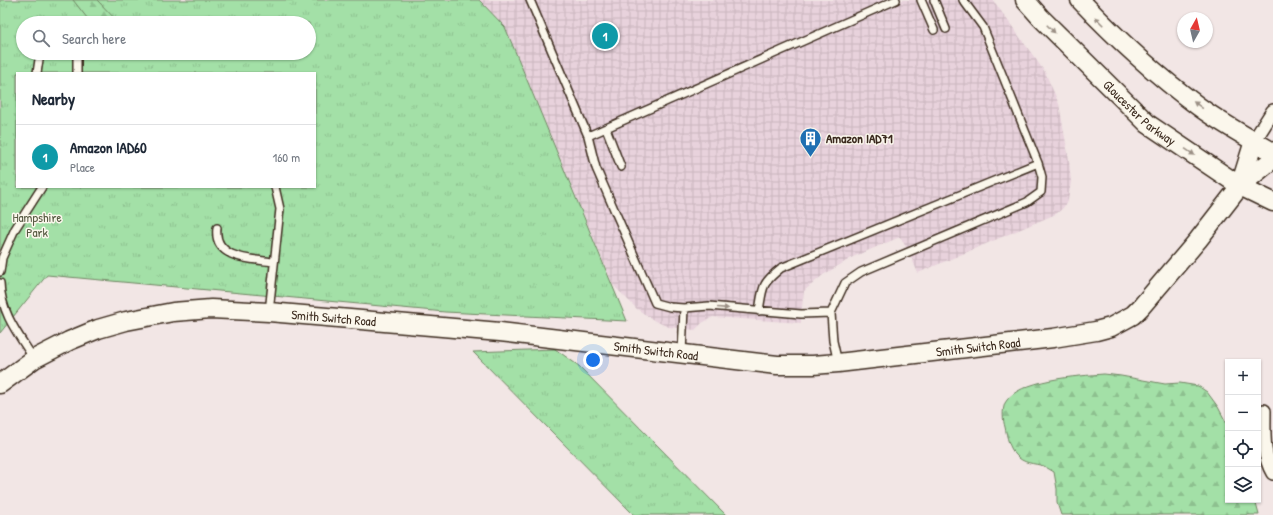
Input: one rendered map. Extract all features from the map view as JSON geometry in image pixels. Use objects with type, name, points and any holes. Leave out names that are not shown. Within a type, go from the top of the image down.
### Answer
[{"type":"street","name":"Gloucester Parkway","points":[[1025,0],[1041,18],[1148,124],[1240,186],[1273,202]]},
{"type":"street","points":[[1080,0],[1101,22],[1151,68],[1198,106],[1273,152]]},
{"type":"street","points":[[1254,141],[1273,111]]},
{"type":"street","name":"Smith Switch Road","points":[[1240,186],[1254,141]]},
{"type":"street","name":"Smith Switch Road","points":[[0,384],[34,359],[69,341],[98,329],[126,321],[180,311],[212,309],[270,312],[500,332],[777,364],[813,365],[1054,338],[1096,331],[1111,327],[1133,315],[1198,240],[1240,186],[1273,159]]},
{"type":"street","points":[[1264,411],[1264,446],[1273,473]]},
{"type":"lane","points":[[530,0],[588,136],[596,168],[655,303],[670,307],[684,308],[709,306],[801,314],[831,313]]},
{"type":"lane","points":[[588,136],[896,0]]},
{"type":"lane","points":[[920,0],[934,30]]},
{"type":"lane","points":[[934,0],[946,29]]},
{"type":"lane","points":[[838,363],[833,341],[831,313],[845,283],[861,272],[1027,202],[1041,192],[1042,177],[1038,163],[983,27],[962,0]]},
{"type":"lane","points":[[37,72],[39,60]]},
{"type":"lane","points":[[77,60],[77,72]]},
{"type":"lane","points":[[606,128],[620,167]]},
{"type":"lane","points":[[759,311],[763,287],[768,278],[781,268],[1038,163]]},
{"type":"lane","points":[[270,312],[280,210],[275,188]]},
{"type":"lane","points":[[0,272],[2,258],[12,236],[39,189]]},
{"type":"lane","points":[[217,228],[216,235],[222,249],[234,256],[274,262]]},
{"type":"lane","points":[[0,283],[0,296],[8,319],[34,359]]},
{"type":"lane","points":[[682,353],[684,308]]},
{"type":"shaded area","points":[[479,0],[993,0],[1045,72],[1059,104],[1069,160],[1071,182],[1068,200],[1063,208],[1056,214],[918,273],[909,252],[900,237],[853,257],[823,275],[804,291],[801,323],[713,317],[702,323],[695,330],[669,327],[655,321],[637,309],[613,285],[505,27]]},
{"type":"green space","name":"Hampshire Park","points":[[0,0],[479,0],[505,27],[627,321],[445,312],[47,275],[0,333]]},
{"type":"green space","points":[[73,0],[97,0],[112,16],[86,16]]},
{"type":"green space","points":[[555,349],[579,366],[726,515],[634,515],[473,352]]},
{"type":"green space","points":[[1104,374],[1165,384],[1180,383],[1198,386],[1207,392],[1218,407],[1225,420],[1225,503],[1256,503],[1259,515],[1061,515],[1057,503],[1057,489],[1054,472],[1044,466],[1022,460],[1014,452],[1009,442],[1004,424],[1004,406],[1012,395],[1022,389],[1050,380]]},
{"type":"place","name":"Amazon IAD60","points":[[605,36]]},
{"type":"place","name":"Amazon IAD71","points":[[810,158]]}]
